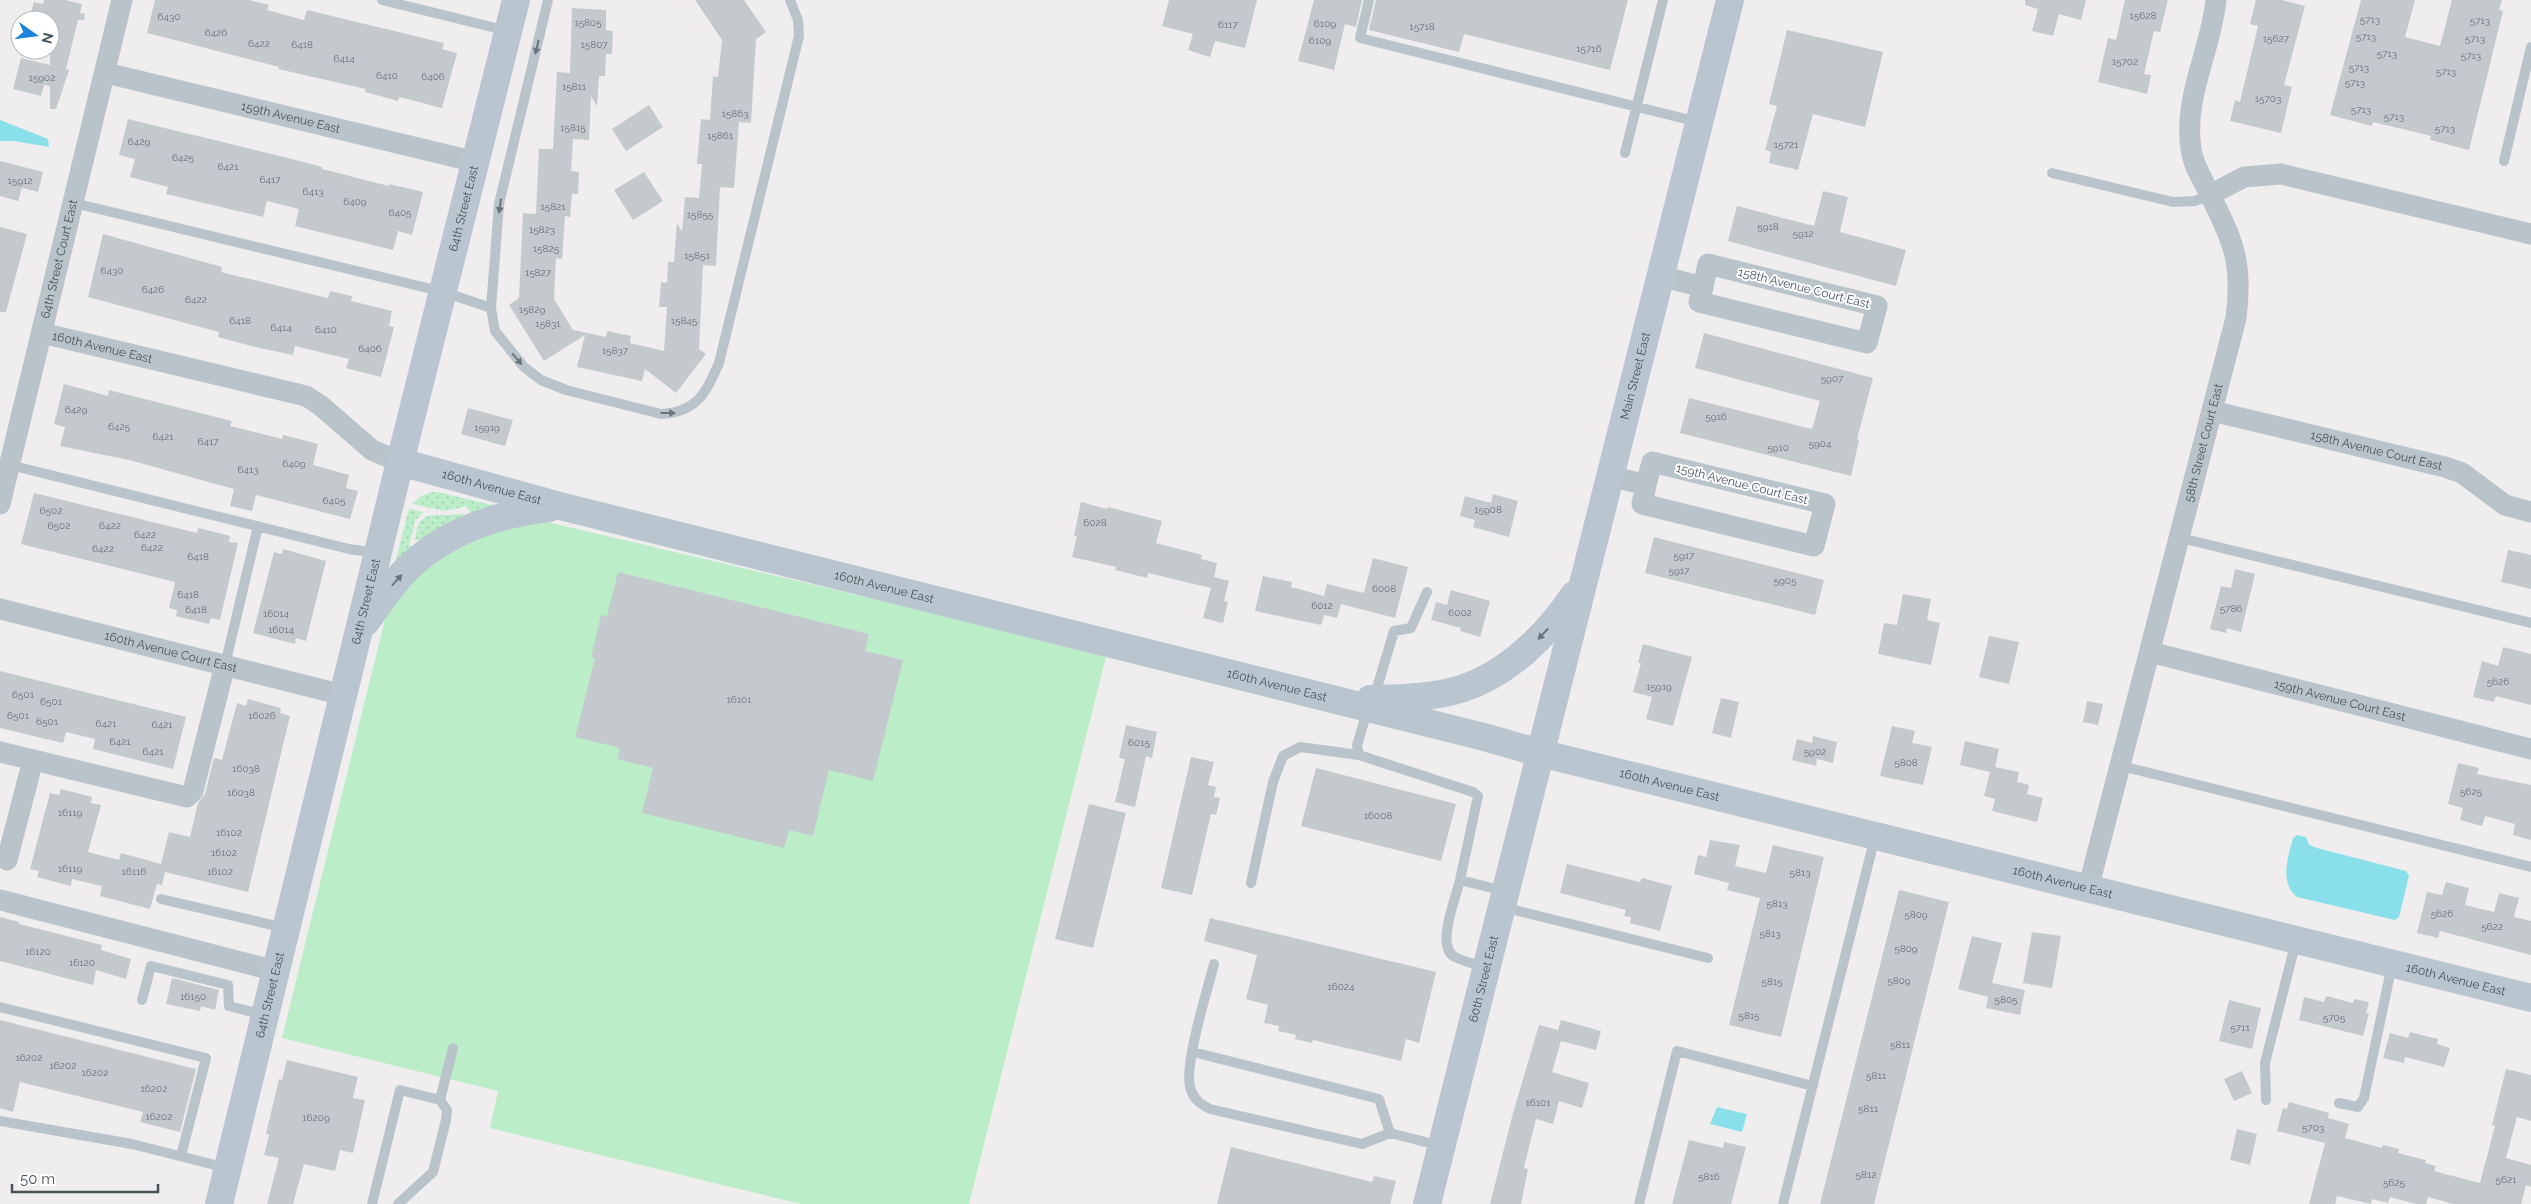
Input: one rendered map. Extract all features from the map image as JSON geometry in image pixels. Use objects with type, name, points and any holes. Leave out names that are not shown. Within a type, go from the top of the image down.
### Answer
[{"type":"street","name":"64th Street Court East","points":[[0,504],[106,73],[122,0]]},
{"type":"street","name":"64th Street East","points":[[219,1204],[400,462],[516,0]]},
{"type":"street","name":"Main Street East","points":[[1540,753],[1730,0]]},
{"type":"street","name":"58th Street Court East","points":[[2088,889],[2236,318],[2240,277],[2234,249],[2194,163],[2190,133],[2195,88],[2216,0]]},
{"type":"street","name":"159th Avenue East","points":[[106,73],[476,162]]},
{"type":"street","points":[[2210,195],[2244,177],[2281,174],[2531,234]]},
{"type":"street","name":"158th Avenue Court East","points":[[1708,264],[1877,306],[1867,343],[1699,302],[1702,287],[1708,264]]},
{"type":"street","points":[[1660,276],[1702,287]]},
{"type":"street","name":"160th Avenue East","points":[[42,333],[306,396],[320,404],[372,450],[400,462],[560,506],[1339,700],[1371,703],[1540,753],[2531,998]]},
{"type":"street","name":"158th Avenue Court East","points":[[2212,411],[2445,467],[2462,473],[2506,505],[2531,512]]},
{"type":"street","name":"159th Avenue Court East","points":[[1652,462],[1825,504],[1814,546],[1642,504],[1646,485],[1652,462]]},
{"type":"street","points":[[1610,476],[1646,485]]},
{"type":"street","points":[[358,633],[392,586],[409,567],[430,550],[454,535],[482,523],[516,512],[560,506]]},
{"type":"street","points":[[1371,703],[1461,689],[1488,676],[1516,659],[1535,643],[1559,616],[1583,581]]},
{"type":"street","name":"160th Avenue Court East","points":[[0,609],[343,695]]},
{"type":"street","name":"159th Avenue Court East","points":[[2150,652],[2531,749]]},
{"type":"street","points":[[0,752],[187,798],[193,791],[225,665]]},
{"type":"street","name":"60th Street East","points":[[1427,1204],[1540,753]]},
{"type":"street","points":[[7,860],[33,760]]},
{"type":"street","points":[[0,900],[276,971]]},
{"type":"lane","points":[[382,0],[509,31]]},
{"type":"lane","points":[[548,0],[499,204],[491,308],[495,331],[524,367],[541,380],[566,390],[661,414],[678,413],[702,397],[719,363],[799,36],[798,20],[790,0]]},
{"type":"lane","points":[[1369,0],[1360,38],[1699,122]]},
{"type":"lane","points":[[1625,153],[1663,0]]},
{"type":"lane","points":[[2504,161],[2531,46]]},
{"type":"lane","points":[[2052,173],[2173,202],[2195,201],[2210,195]]},
{"type":"lane","points":[[74,203],[444,292],[491,308]]},
{"type":"lane","points":[[10,466],[378,554]]},
{"type":"lane","points":[[225,665],[258,526]]},
{"type":"lane","points":[[2180,538],[2531,623]]},
{"type":"lane","points":[[1359,755],[1357,745],[1394,631],[1411,628],[1427,592]]},
{"type":"lane","points":[[1251,882],[1274,782],[1283,756],[1300,748],[1359,755],[1473,792],[1478,796],[1445,938],[1446,948],[1455,957],[1486,967]]},
{"type":"lane","points":[[2121,766],[2531,867]]},
{"type":"lane","points":[[1783,1204],[1875,836]]},
{"type":"lane","points":[[1460,880],[1503,899],[1708,958]]},
{"type":"lane","points":[[161,899],[286,928]]},
{"type":"lane","points":[[2266,1100],[2266,1063],[2296,940]]},
{"type":"lane","points":[[1214,964],[1188,1070],[1190,1089],[1196,1100],[1210,1109],[1362,1144],[1390,1133],[1442,1146]]},
{"type":"lane","points":[[2339,1103],[2358,1107],[2364,1098],[2393,964]]},
{"type":"lane","points":[[142,1000],[151,966],[228,985],[229,1006],[265,1015]]},
{"type":"lane","points":[[0,1007],[206,1058],[181,1156]]},
{"type":"lane","points":[[440,1100],[453,1048]]},
{"type":"lane","points":[[1639,1204],[1678,1051],[1813,1086]]},
{"type":"lane","points":[[1193,1052],[1379,1099],[1390,1133]]},
{"type":"lane","points":[[372,1204],[400,1090],[440,1100],[446,1110],[446,1120],[433,1172],[398,1204]]},
{"type":"lane","points":[[0,1121],[132,1144],[228,1168]]},
{"type":"green space","points":[[432,492],[496,506],[473,518],[467,506],[445,511],[412,504],[421,496]]},
{"type":"green space","points":[[410,509],[423,512],[415,521],[409,546],[418,546],[419,540],[415,540],[417,529],[425,517],[462,513],[467,521],[394,568],[408,512]]},
{"type":"green space","points":[[539,520],[967,621],[1106,657],[969,1204],[801,1204],[490,1128],[498,1091],[282,1038],[385,619],[406,584],[454,543]]},
{"type":"water","points":[[0,120],[48,139],[49,147],[14,141],[0,141]]},
{"type":"water","points":[[2297,835],[2306,837],[2309,845],[2317,848],[2406,871],[2409,876],[2399,917],[2395,920],[2297,897],[2288,885],[2286,869],[2293,838]]},
{"type":"water","points":[[1717,1107],[1747,1114],[1742,1132],[1710,1124]]},
{"type":"building","points":[[44,0],[65,0],[82,4],[80,13],[85,14],[84,20],[78,20],[66,69],[69,70],[56,109],[50,109],[50,86],[44,85],[41,96],[13,89],[20,60],[50,65],[50,60],[60,60],[60,10],[32,10],[34,2],[43,4]]},
{"type":"building","points":[[155,0],[249,0],[269,5],[267,10],[304,20],[307,10],[444,43],[442,49],[457,53],[442,108],[399,97],[398,101],[365,92],[366,89],[278,69],[279,67],[147,33]]},
{"type":"building","points":[[695,0],[744,0],[766,32],[756,39],[751,123],[739,122],[734,188],[720,187],[716,266],[703,265],[699,349],[706,354],[676,393],[645,369],[642,381],[577,367],[585,335],[544,361],[509,305],[519,298],[523,213],[536,214],[539,149],[553,149],[557,72],[570,73],[572,8],[606,10],[606,30],[613,31],[612,54],[606,54],[605,76],[599,76],[597,106],[591,96],[589,140],[573,139],[571,171],[579,172],[578,194],[572,194],[570,217],[565,216],[562,259],[556,258],[554,299],[573,330],[606,337],[607,331],[631,336],[630,343],[664,351],[667,307],[659,307],[661,282],[667,283],[668,262],[674,262],[677,223],[682,232],[685,197],[699,198],[702,164],[697,164],[701,119],[710,120],[713,76],[718,77],[722,40]]},
{"type":"building","points":[[1169,0],[1257,0],[1245,48],[1215,41],[1210,57],[1188,50],[1193,34],[1162,26]]},
{"type":"building","points":[[1314,0],[1362,0],[1356,27],[1345,24],[1334,70],[1298,61]]},
{"type":"building","points":[[1376,0],[1628,0],[1610,70],[1464,34],[1459,52],[1369,30]]},
{"type":"building","points":[[2025,0],[2086,0],[2081,20],[2059,14],[2053,36],[2032,31],[2038,9],[2025,5]]},
{"type":"building","points":[[2125,0],[2168,0],[2160,32],[2154,31],[2144,74],[2151,75],[2147,94],[2098,82],[2108,38],[2116,40]]},
{"type":"building","points":[[2256,0],[2282,0],[2305,6],[2284,85],[2292,87],[2281,133],[2230,121],[2235,100],[2240,102],[2258,26],[2250,24]]},
{"type":"building","points":[[2361,0],[2415,0],[2405,37],[2440,46],[2452,0],[2502,0],[2499,10],[2503,11],[2469,150],[2430,140],[2431,136],[2373,122],[2372,126],[2330,115]]},
{"type":"building","points":[[1787,30],[1883,52],[1865,127],[1813,114],[1798,170],[1769,163],[1771,152],[1765,150],[1777,106],[1769,104]]},
{"type":"building","points":[[649,105],[663,127],[626,151],[612,129]]},
{"type":"building","points":[[128,119],[300,161],[322,167],[322,169],[389,186],[389,184],[423,192],[412,235],[398,231],[393,250],[295,226],[299,209],[267,201],[263,217],[166,194],[168,187],[130,177],[135,159],[119,155]]},
{"type":"building","points":[[0,161],[43,172],[38,192],[22,188],[18,201],[0,196]]},
{"type":"building","points":[[644,172],[663,201],[633,220],[614,190]]},
{"type":"building","points":[[1823,191],[1848,197],[1840,232],[1906,250],[1896,286],[1728,241],[1737,206],[1814,226]]},
{"type":"building","points":[[0,227],[27,234],[6,312],[0,312]]},
{"type":"building","points":[[103,234],[222,267],[221,272],[328,298],[330,291],[352,296],[351,301],[392,311],[389,326],[394,327],[381,377],[346,368],[349,359],[295,346],[293,355],[251,346],[218,337],[219,332],[88,297]]},
{"type":"building","points":[[1704,333],[1873,378],[1857,439],[1859,440],[1851,476],[1680,433],[1689,398],[1812,429],[1820,401],[1695,368]]},
{"type":"building","points":[[64,384],[108,396],[109,390],[232,421],[230,426],[282,439],[283,435],[318,444],[313,465],[349,475],[346,488],[358,491],[350,519],[256,495],[252,511],[230,506],[234,489],[129,460],[60,446],[65,427],[54,424]]},
{"type":"building","points":[[468,408],[513,420],[505,446],[461,434]]},
{"type":"building","points":[[34,493],[197,533],[198,528],[230,536],[229,542],[238,543],[220,620],[211,618],[209,624],[176,616],[177,610],[169,608],[175,582],[21,544]]},
{"type":"building","points":[[1493,494],[1518,501],[1509,537],[1473,527],[1475,520],[1460,516],[1465,496],[1491,503]]},
{"type":"building","points":[[1081,502],[1162,521],[1156,543],[1202,555],[1201,559],[1217,563],[1214,577],[1229,581],[1224,601],[1228,602],[1223,623],[1203,618],[1211,588],[1148,573],[1147,578],[1115,570],[1116,567],[1072,557],[1077,536],[1074,536]]},
{"type":"building","points":[[1654,537],[1824,580],[1815,615],[1645,573]]},
{"type":"building","points":[[283,549],[326,561],[306,641],[296,638],[295,644],[253,633],[274,552],[282,554]]},
{"type":"building","points":[[2508,550],[2531,555],[2531,589],[2501,582]]},
{"type":"building","points":[[1373,558],[1408,567],[1395,618],[1341,604],[1337,618],[1324,615],[1321,625],[1255,611],[1263,576],[1292,582],[1291,587],[1324,596],[1327,584],[1364,593]]},
{"type":"building","points":[[2235,569],[2255,574],[2241,632],[2227,628],[2226,633],[2210,629],[2221,586],[2231,588]]},
{"type":"building","points":[[618,572],[869,634],[865,651],[903,660],[873,781],[829,770],[813,836],[789,830],[784,848],[642,813],[653,768],[617,759],[620,748],[575,737],[595,658],[591,657],[601,615],[607,616]]},
{"type":"building","points":[[1451,590],[1490,601],[1480,637],[1460,631],[1461,628],[1431,620],[1436,602],[1447,605]]},
{"type":"building","points":[[1903,594],[1931,599],[1927,620],[1940,623],[1931,665],[1878,654],[1884,623],[1897,625]]},
{"type":"building","points":[[1989,636],[2019,642],[2009,684],[1979,677]]},
{"type":"building","points":[[1643,644],[1692,657],[1673,726],[1646,719],[1652,697],[1633,692],[1641,663],[1638,663]]},
{"type":"building","points":[[2503,647],[2531,654],[2531,705],[2496,696],[2494,702],[2473,697],[2482,661],[2498,666]]},
{"type":"building","points":[[0,671],[186,717],[173,769],[93,749],[95,739],[66,732],[63,743],[0,728]]},
{"type":"building","points":[[1721,698],[1739,702],[1731,738],[1712,733]]},
{"type":"building","points":[[248,699],[281,708],[280,713],[290,716],[248,892],[165,872],[162,885],[157,884],[150,909],[100,896],[102,886],[72,879],[71,886],[37,877],[39,871],[30,869],[50,793],[59,795],[61,789],[92,797],[91,803],[101,805],[88,852],[119,860],[121,853],[161,864],[169,832],[190,837],[198,803],[205,794],[214,758],[222,760],[237,703],[246,706]]},
{"type":"building","points":[[2087,701],[2103,704],[2098,725],[2083,722]]},
{"type":"building","points":[[1126,725],[1157,732],[1152,758],[1146,756],[1135,807],[1115,802],[1125,759],[1119,758]]},
{"type":"building","points":[[1892,726],[1915,731],[1912,743],[1932,747],[1923,785],[1880,776]]},
{"type":"building","points":[[1813,736],[1837,742],[1833,763],[1817,759],[1816,766],[1792,760],[1797,739],[1812,743]]},
{"type":"building","points":[[1965,741],[1999,749],[1995,767],[2019,772],[2017,782],[2029,785],[2027,794],[2043,798],[2037,822],[1992,811],[1995,799],[1984,796],[1990,772],[1960,765]]},
{"type":"building","points":[[1191,757],[1214,762],[1208,785],[1216,787],[1214,797],[1220,798],[1216,815],[1211,814],[1192,895],[1161,888]]},
{"type":"building","points":[[2458,763],[2479,768],[2477,774],[2531,785],[2531,840],[2513,835],[2515,824],[2485,816],[2482,826],[2460,820],[2463,808],[2448,804]]},
{"type":"building","points":[[1316,768],[1456,804],[1441,861],[1301,826]]},
{"type":"building","points":[[1089,804],[1126,813],[1093,948],[1055,939]]},
{"type":"building","points":[[1710,840],[1740,845],[1735,866],[1766,873],[1773,845],[1824,857],[1781,1037],[1729,1025],[1760,898],[1727,890],[1729,883],[1694,874],[1698,855],[1706,857]]},
{"type":"building","points":[[1567,864],[1640,882],[1642,878],[1672,886],[1660,931],[1630,923],[1631,917],[1624,916],[1626,910],[1560,893]]},
{"type":"building","points":[[2446,882],[2469,888],[2465,905],[2494,912],[2499,893],[2519,898],[2514,917],[2531,921],[2531,955],[2440,931],[2438,938],[2417,933],[2427,892],[2442,895]]},
{"type":"building","points":[[1899,890],[1949,902],[1874,1204],[1820,1204]]},
{"type":"building","points":[[0,917],[19,922],[19,924],[102,945],[101,950],[131,959],[126,979],[96,970],[93,985],[0,961]]},
{"type":"building","points":[[1210,918],[1436,972],[1419,1043],[1406,1039],[1401,1061],[1313,1040],[1312,1043],[1295,1039],[1296,1035],[1278,1031],[1279,1026],[1264,1023],[1268,1005],[1246,999],[1257,955],[1204,941]]},
{"type":"building","points":[[2032,932],[2061,936],[2052,988],[2023,983]]},
{"type":"building","points":[[1972,936],[2002,943],[1992,983],[2025,990],[2020,1015],[1986,1008],[1988,997],[1958,989]]},
{"type":"building","points":[[172,978],[219,990],[215,1010],[201,1006],[200,1011],[166,1004]]},
{"type":"building","points":[[2326,996],[2353,1003],[2354,999],[2369,1002],[2366,1013],[2369,1013],[2363,1036],[2299,1020],[2304,997],[2324,1002]]},
{"type":"building","points":[[2229,1000],[2261,1008],[2252,1049],[2219,1041]]},
{"type":"building","points":[[0,1020],[196,1069],[180,1132],[140,1122],[143,1112],[20,1082],[13,1112],[0,1108]]},
{"type":"building","points":[[1561,1020],[1601,1031],[1596,1050],[1561,1041],[1552,1072],[1589,1083],[1582,1108],[1559,1101],[1553,1124],[1536,1119],[1524,1168],[1528,1169],[1521,1204],[1490,1204],[1513,1113],[1539,1025],[1558,1030]]},
{"type":"building","points":[[2410,1032],[2438,1039],[2437,1044],[2450,1048],[2444,1067],[2405,1057],[2404,1063],[2383,1058],[2390,1033],[2408,1038]]},
{"type":"building","points":[[287,1060],[358,1077],[353,1098],[365,1100],[353,1153],[340,1150],[335,1171],[304,1164],[293,1204],[267,1204],[279,1158],[264,1155],[269,1135],[266,1134],[279,1079],[282,1080]]},
{"type":"building","points":[[2506,1069],[2531,1075],[2531,1121],[2517,1117],[2506,1158],[2531,1165],[2531,1187],[2526,1185],[2521,1204],[2453,1204],[2428,1197],[2426,1204],[2416,1204],[2390,1197],[2388,1203],[2372,1199],[2371,1204],[2337,1196],[2335,1204],[2309,1204],[2325,1143],[2277,1131],[2283,1108],[2287,1109],[2289,1102],[2329,1113],[2328,1118],[2349,1124],[2345,1138],[2382,1148],[2383,1145],[2399,1149],[2398,1153],[2426,1160],[2425,1163],[2436,1166],[2434,1171],[2480,1183],[2495,1126],[2492,1125]]},
{"type":"building","points":[[2242,1071],[2252,1093],[2234,1101],[2224,1079]]},
{"type":"building","points":[[2237,1129],[2257,1134],[2250,1165],[2230,1160]]},
{"type":"building","points":[[1689,1140],[1723,1148],[1724,1142],[1746,1147],[1731,1204],[1672,1204]]},
{"type":"building","points":[[1231,1147],[1372,1182],[1374,1176],[1396,1181],[1390,1204],[1217,1204]]}]
